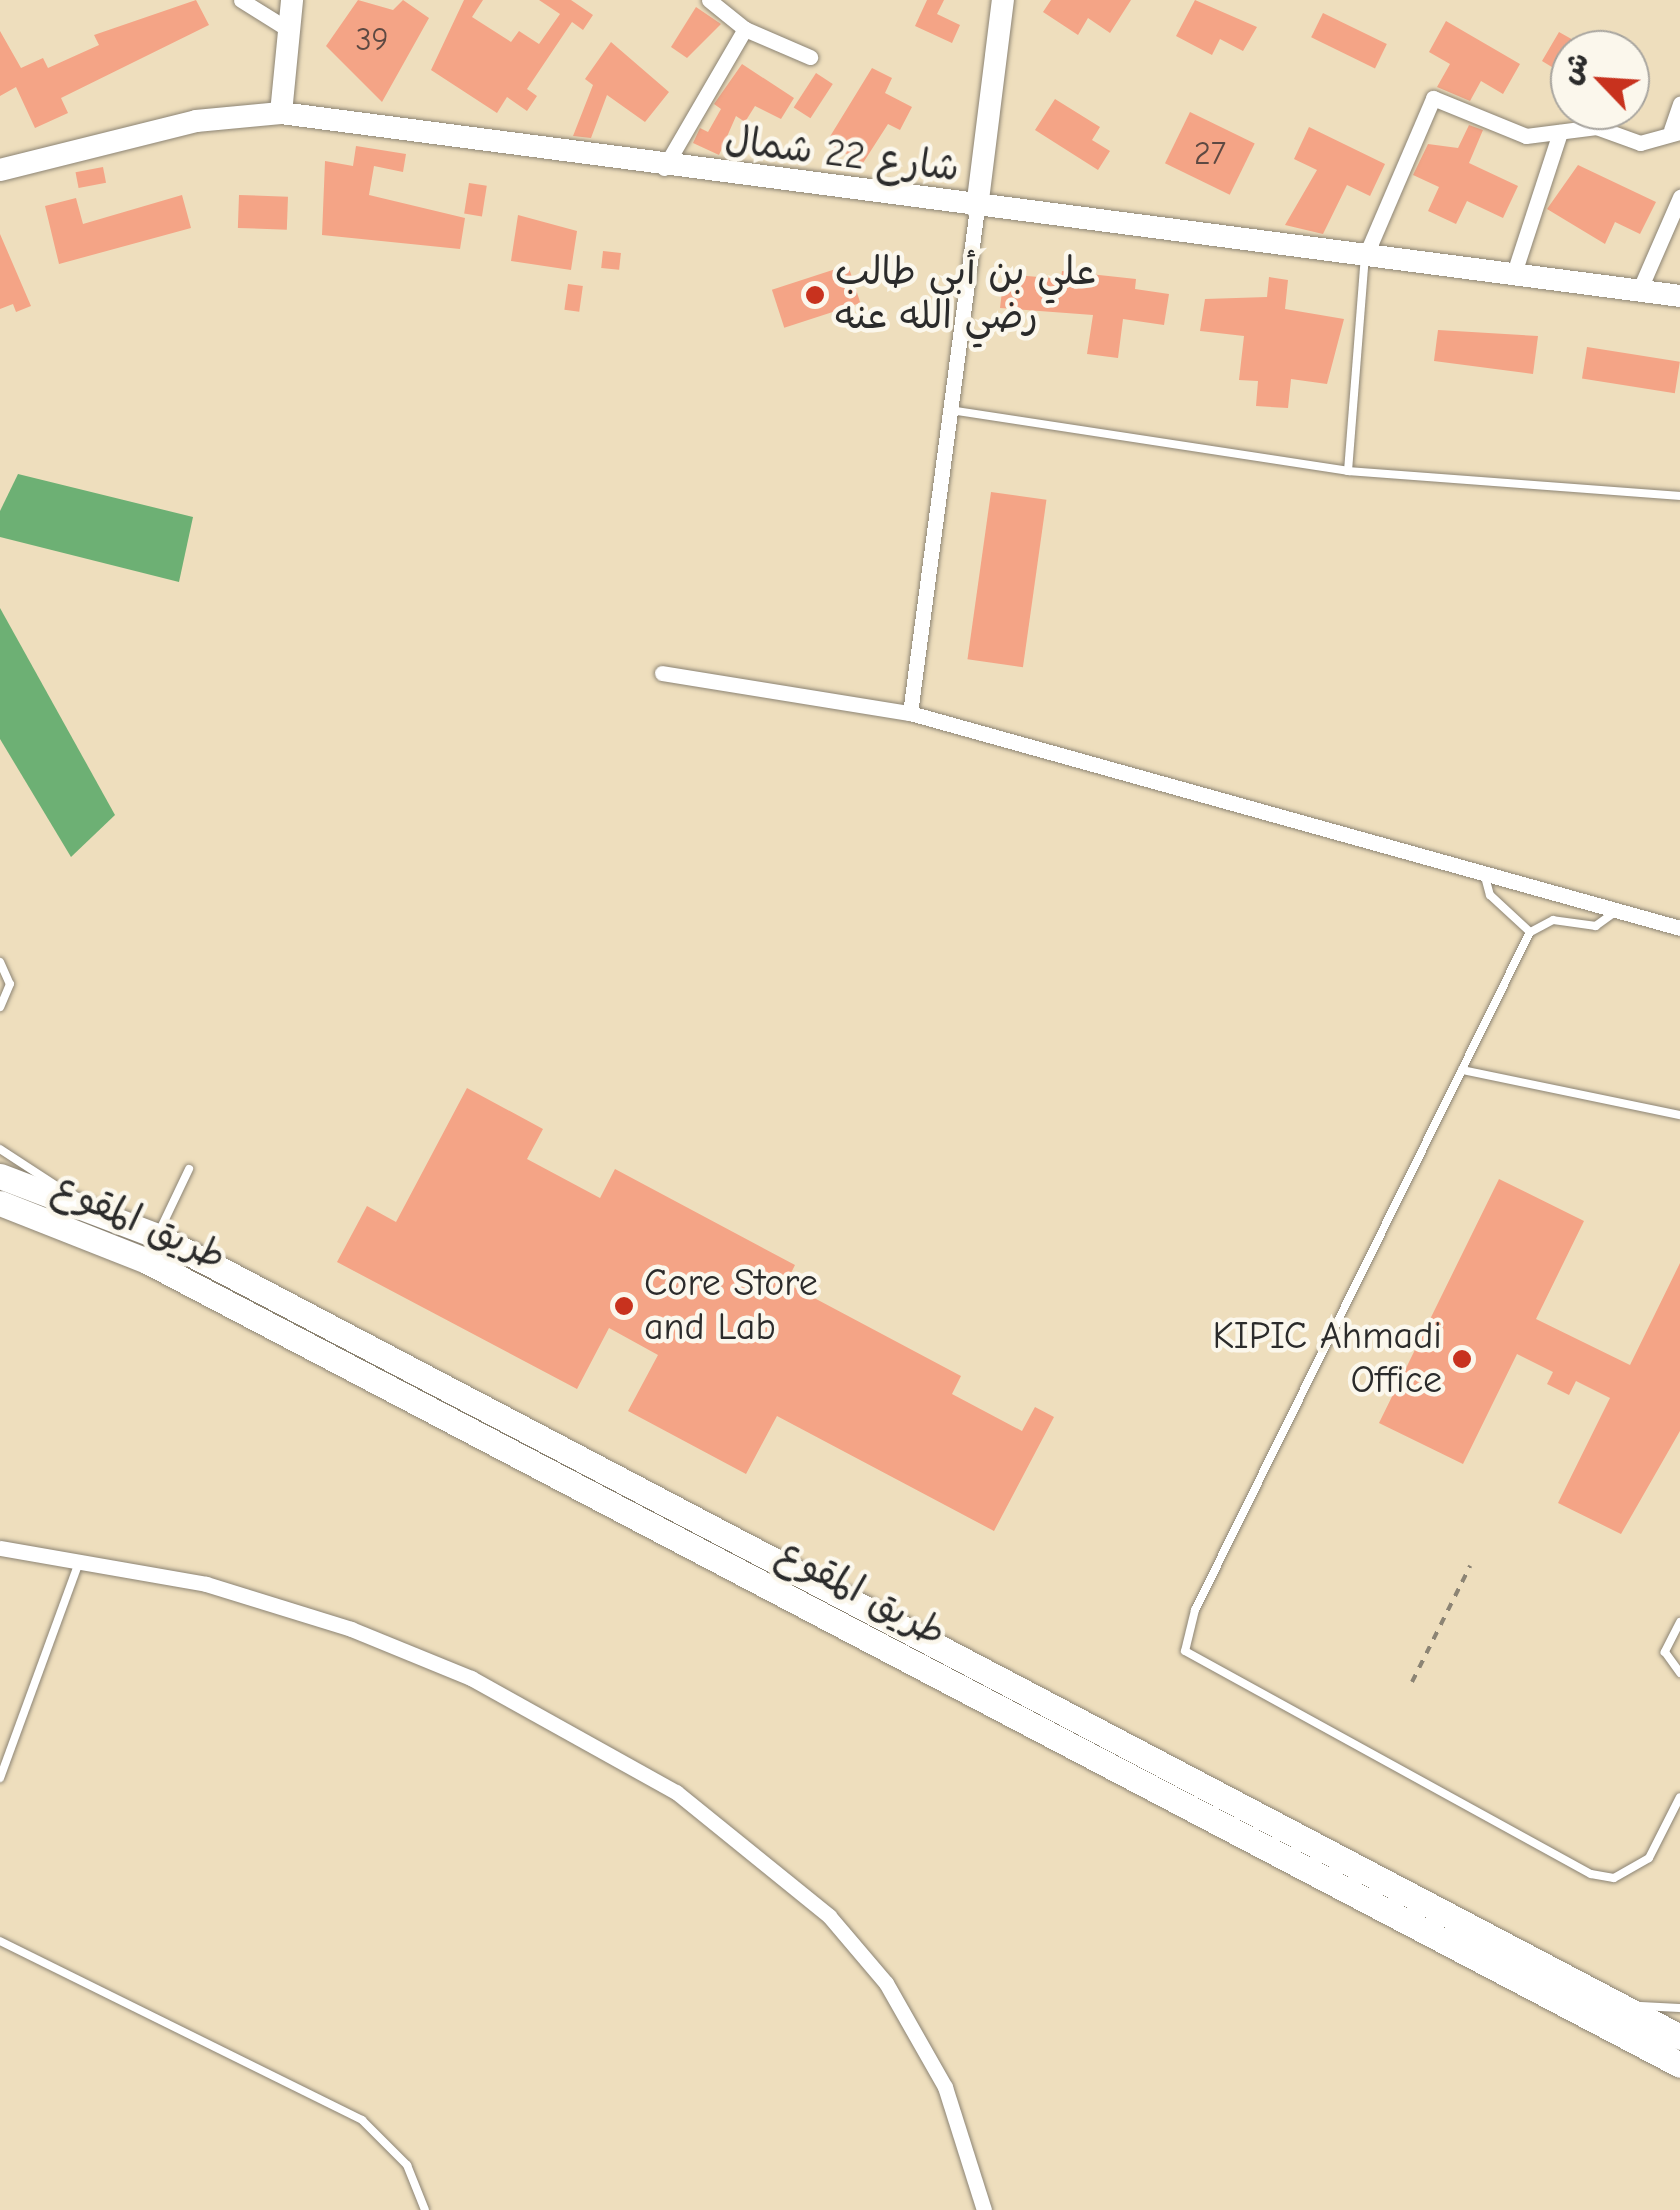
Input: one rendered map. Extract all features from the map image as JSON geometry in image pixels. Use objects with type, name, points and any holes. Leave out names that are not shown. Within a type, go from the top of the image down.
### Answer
[{"type":"main road","name":"طريق المقوع","points":[[0,1176],[72,1200],[157,1236],[1680,2037]]},
{"type":"main road","name":"طريق المقوع","points":[[0,1202],[146,1260],[1680,2065]]},
{"type":"street","points":[[241,0],[289,30]]},
{"type":"street","points":[[282,114],[292,0]]},
{"type":"street","points":[[709,0],[745,29],[810,56]]},
{"type":"street","points":[[910,713],[1003,0]]},
{"type":"street","points":[[664,168],[745,29]]},
{"type":"street","points":[[1364,257],[1433,98],[1507,133],[1596,128],[1640,143],[1675,131],[1680,104]]},
{"type":"street","name":"شارع 22 شمال","points":[[0,170],[196,121],[282,114],[664,168],[1364,257],[1516,270],[1680,296]]},
{"type":"street","points":[[1516,270],[1560,132]]},
{"type":"street","points":[[1639,290],[1680,197]]},
{"type":"street","points":[[662,674],[910,713],[1680,928]]},
{"type":"street","points":[[0,1548],[80,1557],[351,1629],[471,1678],[676,1792],[829,1916],[886,1983],[945,2088],[984,2210]]},
{"type":"lane","points":[[1348,471],[1364,257]]},
{"type":"lane","points":[[950,410],[1348,471],[1680,496]]},
{"type":"lane","points":[[1484,873],[1490,894],[1530,932]]},
{"type":"lane","points":[[1616,910],[1596,926],[1553,920],[1530,932],[1195,1610],[1186,1650],[1591,1874],[1614,1878],[1649,1858],[1680,1797]]},
{"type":"lane","points":[[0,962],[10,984],[0,1007]]},
{"type":"lane","points":[[1462,1070],[1680,1115]]},
{"type":"lane","points":[[0,1149],[55,1178],[72,1200]]},
{"type":"lane","points":[[157,1236],[189,1169]]},
{"type":"lane","points":[[0,1778],[80,1557]]},
{"type":"lane","points":[[1680,1622],[1665,1652],[1680,1672]]},
{"type":"lane","points":[[0,1941],[362,2120],[407,2165],[425,2210]]},
{"type":"lane","points":[[1617,2004],[1680,2008]]},
{"type":"path","points":[[1412,1682],[1470,1566]]},
{"type":"green space","points":[[18,474],[193,517],[179,582],[0,537],[0,511]]},
{"type":"green space","points":[[0,608],[115,815],[71,857],[0,739]]},
{"type":"building","points":[[196,0],[209,25],[61,98],[68,113],[35,128],[16,87],[0,96],[0,31],[21,68],[43,58],[48,68],[99,45],[94,35]]},
{"type":"building","points":[[358,0],[393,10],[403,0],[429,18],[382,102],[326,46]]},
{"type":"building","points":[[464,0],[483,0],[472,17],[511,42],[519,31],[539,44],[560,14],[539,0],[571,0],[593,15],[583,30],[572,22],[527,89],[537,96],[527,111],[507,97],[497,113],[431,70]]},
{"type":"building","points":[[927,0],[944,0],[937,14],[960,25],[952,43],[915,26]]},
{"type":"building","points":[[1051,0],[1131,0],[1110,33],[1088,18],[1078,35],[1043,12]]},
{"type":"building","points":[[1195,0],[1257,27],[1243,51],[1220,39],[1212,55],[1176,36]]},
{"type":"building","points":[[696,7],[721,24],[687,58],[671,47]]},
{"type":"building","points":[[1323,13],[1387,44],[1375,68],[1311,37]]},
{"type":"building","points":[[1446,21],[1520,64],[1503,94],[1481,81],[1470,101],[1437,87],[1450,64],[1429,52]]},
{"type":"building","points":[[611,42],[669,92],[645,122],[607,95],[591,138],[573,136],[593,85],[585,79]]},
{"type":"building","points":[[1550,47],[1550,66],[1542,61]]},
{"type":"building","points":[[742,64],[794,98],[781,119],[755,106],[745,122],[736,116],[719,155],[693,143],[700,128],[708,132],[721,109],[714,104]]},
{"type":"building","points":[[872,68],[892,78],[885,93],[912,107],[900,130],[888,124],[863,163],[826,143]]},
{"type":"building","points":[[816,73],[833,84],[810,118],[794,107]]},
{"type":"building","points":[[1055,99],[1100,127],[1092,140],[1110,151],[1098,170],[1035,130]]},
{"type":"building","points":[[1190,112],[1255,144],[1230,195],[1165,163]]},
{"type":"building","points":[[1469,125],[1483,130],[1469,163],[1518,186],[1503,218],[1467,201],[1456,224],[1428,211],[1439,187],[1413,175],[1428,144],[1458,148]]},
{"type":"building","points":[[1309,127],[1385,164],[1370,196],[1347,185],[1323,234],[1285,225],[1317,170],[1294,159]]},
{"type":"building","points":[[356,146],[406,154],[403,172],[374,166],[369,195],[465,218],[460,249],[322,235],[325,161],[353,166]]},
{"type":"building","points":[[1578,165],[1656,202],[1640,234],[1615,222],[1605,244],[1547,209]]},
{"type":"building","points":[[103,167],[106,183],[79,188],[76,172]]},
{"type":"building","points":[[469,183],[487,186],[482,216],[464,214]]},
{"type":"building","points":[[182,195],[191,228],[59,264],[45,206],[76,198],[83,224]]},
{"type":"building","points":[[239,195],[288,197],[287,230],[238,228]]},
{"type":"building","points":[[518,215],[577,231],[571,270],[511,261]]},
{"type":"building","points":[[0,234],[31,306],[16,312],[13,304],[0,309]]},
{"type":"building","points":[[603,251],[621,253],[619,270],[601,268]]},
{"type":"building","name":"علي بن أبي طالب رضي الله عنه","points":[[848,265],[860,303],[784,328],[772,290]]},
{"type":"building","points":[[1062,271],[1136,279],[1135,289],[1169,294],[1164,325],[1123,319],[1118,358],[1087,354],[1093,315],[1000,308],[1004,274],[1061,279]]},
{"type":"building","points":[[1269,277],[1288,280],[1285,309],[1344,319],[1327,384],[1291,379],[1288,408],[1256,406],[1258,381],[1239,380],[1244,336],[1200,331],[1205,299],[1267,297]]},
{"type":"building","points":[[568,284],[583,286],[579,312],[564,310]]},
{"type":"building","points":[[1438,330],[1538,336],[1533,374],[1434,361]]},
{"type":"building","points":[[1587,347],[1680,362],[1675,393],[1582,379]]},
{"type":"building","points":[[991,492],[1046,500],[1023,667],[967,659]]},
{"type":"building","name":"Core Store and Lab","points":[[467,1088],[543,1129],[527,1159],[600,1198],[615,1169],[795,1265],[786,1283],[961,1376],[952,1394],[1022,1431],[1035,1407],[1054,1417],[994,1531],[777,1416],[746,1474],[628,1411],[658,1355],[609,1328],[577,1389],[337,1262],[367,1206],[396,1222]]},
{"type":"building","name":"KIPIC Ahmadi Office","points":[[1499,1179],[1584,1221],[1536,1319],[1630,1365],[1680,1263],[1680,1431],[1621,1534],[1558,1503],[1610,1398],[1576,1381],[1569,1395],[1547,1384],[1553,1372],[1517,1354],[1463,1464],[1379,1423]]},
{"type":"place","name":"علي بن أبي طالب رضي الله عنه","points":[[815,295]]},
{"type":"place","name":"Core Store and Lab","points":[[624,1306]]},
{"type":"place","name":"KIPIC Ahmadi Office","points":[[1462,1359]]}]
